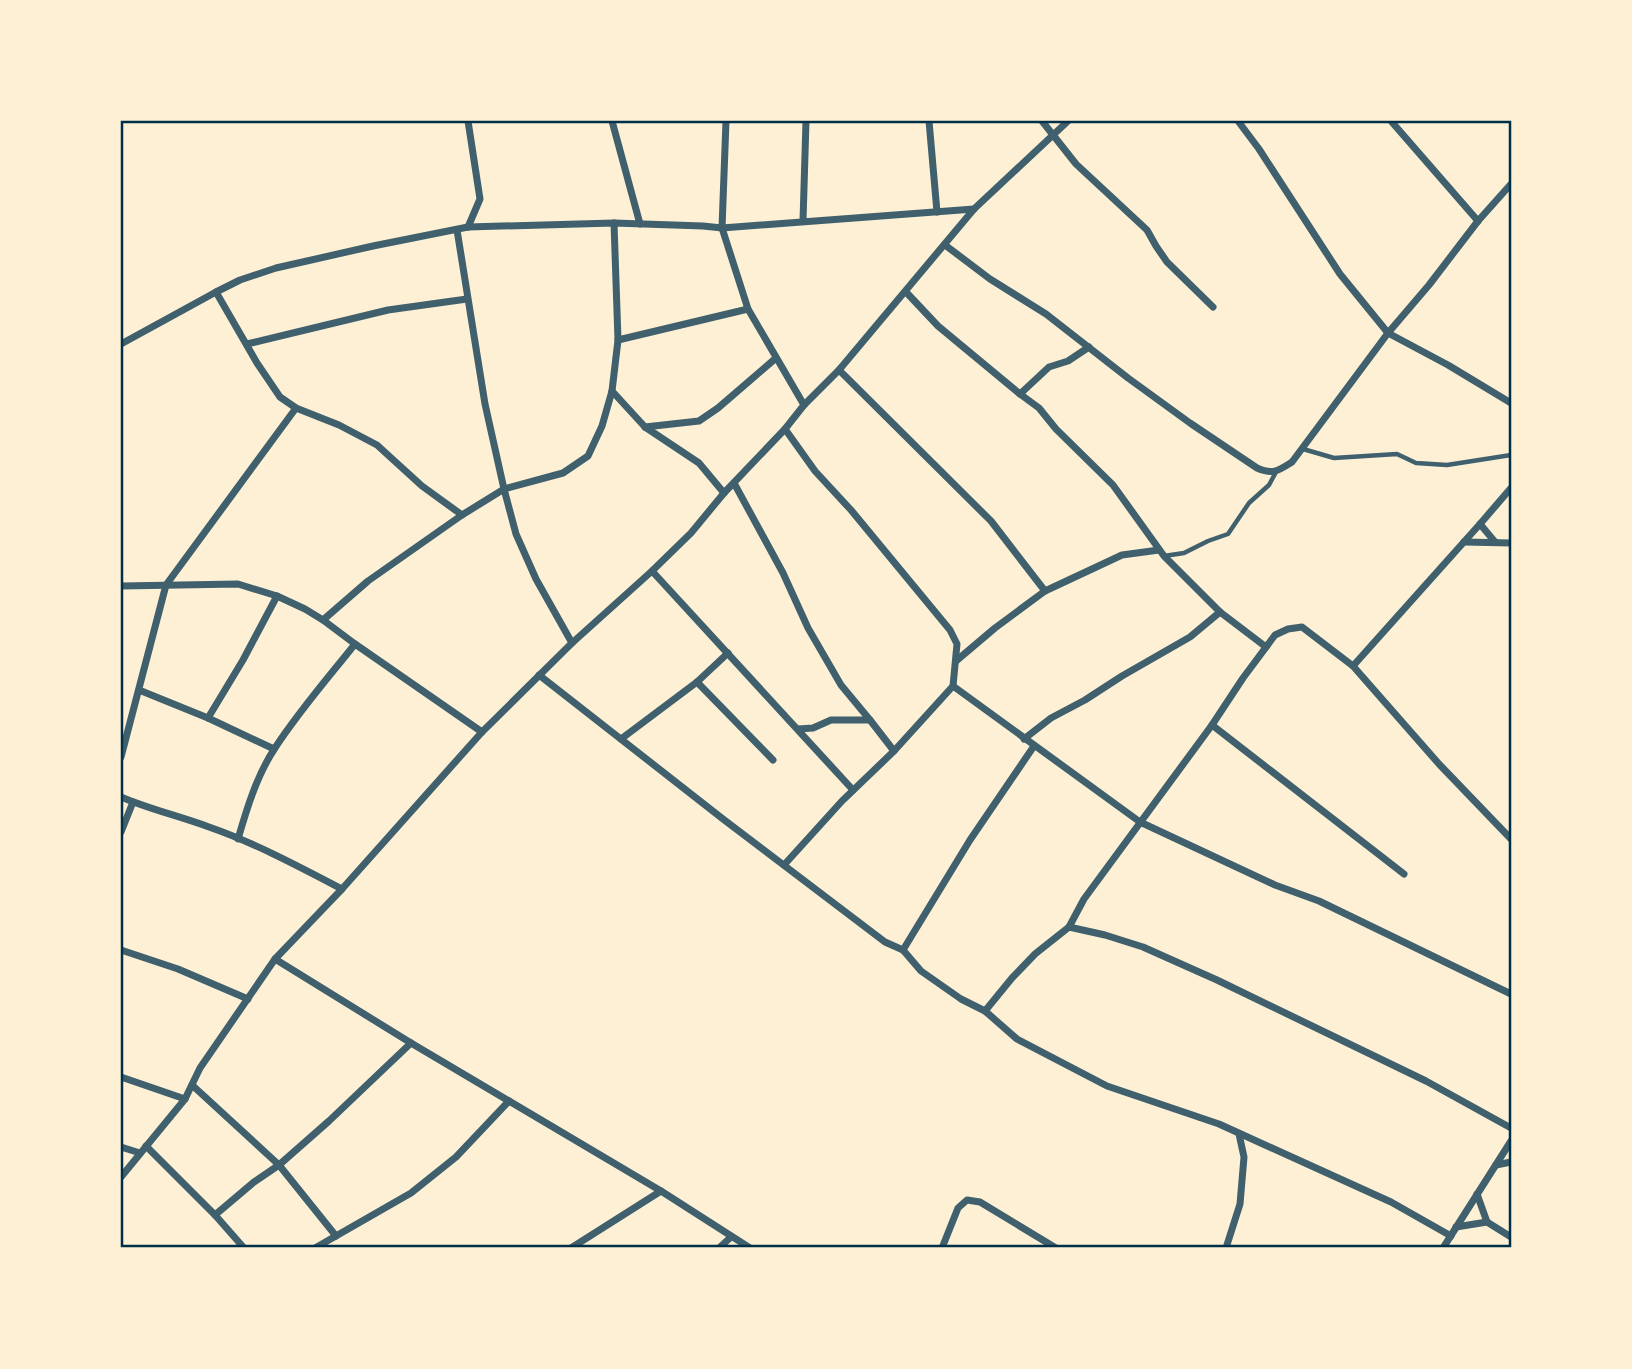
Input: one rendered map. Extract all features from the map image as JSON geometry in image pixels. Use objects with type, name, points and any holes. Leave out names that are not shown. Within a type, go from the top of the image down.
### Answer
[{"type":"street","points":[[468,121],[481,199],[468,227]]},
{"type":"street","points":[[612,121],[640,224]]},
{"type":"street","points":[[726,121],[722,228],[748,309],[804,405]]},
{"type":"street","points":[[803,221],[806,121]]},
{"type":"street","points":[[929,121],[937,212]]},
{"type":"street","points":[[1042,121],[1076,164],[1147,230],[1167,261],[1213,307]]},
{"type":"street","points":[[121,1177],[185,1099],[200,1068],[275,959],[342,889],[482,732],[572,643],[691,533],[724,493],[839,369],[974,209],[1068,121]]},
{"type":"street","points":[[1238,121],[1340,274],[1388,333],[1511,403]]},
{"type":"street","points":[[1391,121],[1478,221]]},
{"type":"street","points":[[945,244],[990,279],[1046,314],[1169,408],[1246,461],[1266,472],[1276,471],[1292,462],[1388,333],[1511,184]]},
{"type":"street","points":[[121,344],[240,280],[276,268],[468,227],[614,223],[722,228],[974,209]]},
{"type":"street","points":[[323,620],[368,581],[504,489],[563,473],[589,456],[602,426],[612,391],[618,340],[614,223]]},
{"type":"street","points":[[457,230],[485,404],[516,534],[536,579],[572,643]]},
{"type":"street","points":[[215,292],[280,397],[296,408],[339,425],[377,446],[422,486],[462,515]]},
{"type":"street","points":[[906,292],[938,326],[1039,408],[1056,429],[1113,485],[1162,553],[1220,612],[1266,647]]},
{"type":"street","points":[[247,344],[388,310],[467,299]]},
{"type":"street","points":[[618,340],[748,309]]},
{"type":"street","points":[[1020,394],[1049,367],[1068,361],[1089,347]]},
{"type":"street","points":[[645,427],[699,421],[776,358]]},
{"type":"street","points":[[839,369],[991,521],[1045,591]]},
{"type":"street","points":[[612,391],[645,427],[699,463],[724,493]]},
{"type":"street","points":[[121,757],[166,585],[296,408]]},
{"type":"street","points":[[784,865],[953,686],[957,643],[950,630],[851,509],[815,471],[785,429]]},
{"type":"street","points":[[734,483],[783,573],[808,628],[841,685],[894,751]]},
{"type":"street","points":[[1353,666],[1511,488]]},
{"type":"street","points":[[1480,524],[1495,542]]},
{"type":"street","points":[[1464,542],[1511,543]]},
{"type":"street","points":[[956,661],[1045,591],[1122,555],[1162,553]]},
{"type":"street","points":[[652,571],[853,790]]},
{"type":"street","points":[[121,586],[238,584],[277,596],[323,620],[482,732]]},
{"type":"street","points":[[208,719],[277,596]]},
{"type":"street","points":[[1024,739],[1051,718],[1190,638],[1220,612]]},
{"type":"street","points":[[985,1012],[1035,954],[1069,927],[1084,900],[1266,647],[1275,635],[1288,629],[1302,627],[1353,666],[1439,764],[1511,839]]},
{"type":"street","points":[[238,839],[254,791],[274,749],[355,644]]},
{"type":"street","points":[[621,739],[697,682],[728,653]]},
{"type":"street","points":[[539,675],[885,942],[903,950],[921,971],[985,1012],[1017,1039],[1107,1086],[1219,1124],[1391,1202],[1451,1236]]},
{"type":"street","points":[[697,682],[773,760]]},
{"type":"street","points":[[953,686],[1140,822],[1276,885],[1319,901],[1511,994]]},
{"type":"street","points":[[139,690],[274,749]]},
{"type":"street","points":[[798,729],[813,728],[831,720],[870,720]]},
{"type":"street","points":[[1212,725],[1404,874]]},
{"type":"street","points":[[903,950],[970,840],[1034,746]]},
{"type":"street","points":[[121,796],[275,854],[342,889]]},
{"type":"street","points":[[121,832],[133,802]]},
{"type":"street","points":[[1069,927],[1143,947],[1217,980],[1426,1081],[1511,1128]]},
{"type":"street","points":[[121,950],[178,969],[248,999]]},
{"type":"street","points":[[275,959],[661,1191],[750,1248]]},
{"type":"street","points":[[215,1215],[279,1165],[411,1043]]},
{"type":"street","points":[[121,1077],[185,1099]]},
{"type":"street","points":[[192,1085],[279,1165],[336,1236]]},
{"type":"street","points":[[315,1248],[411,1193],[456,1157],[509,1101]]},
{"type":"street","points":[[1226,1248],[1240,1204],[1244,1157],[1239,1134]]},
{"type":"street","points":[[1443,1248],[1511,1141]]},
{"type":"street","points":[[146,1146],[244,1248]]},
{"type":"street","points":[[121,1147],[140,1153]]},
{"type":"street","points":[[1496,1165],[1511,1162]]},
{"type":"street","points":[[571,1248],[661,1191]]},
{"type":"street","points":[[1477,1194],[1487,1222],[1511,1237]]},
{"type":"street","points":[[942,1248],[958,1208],[967,1200],[980,1202],[1056,1248]]},
{"type":"street","points":[[1456,1227],[1487,1222]]},
{"type":"street","points":[[719,1248],[731,1237]]},
{"type":"lane","points":[[1302,449],[1334,458],[1396,454],[1416,463],[1447,465],[1511,455]]},
{"type":"lane","points":[[1162,553],[1184,553],[1228,534],[1249,503],[1269,485],[1276,471]]}]
